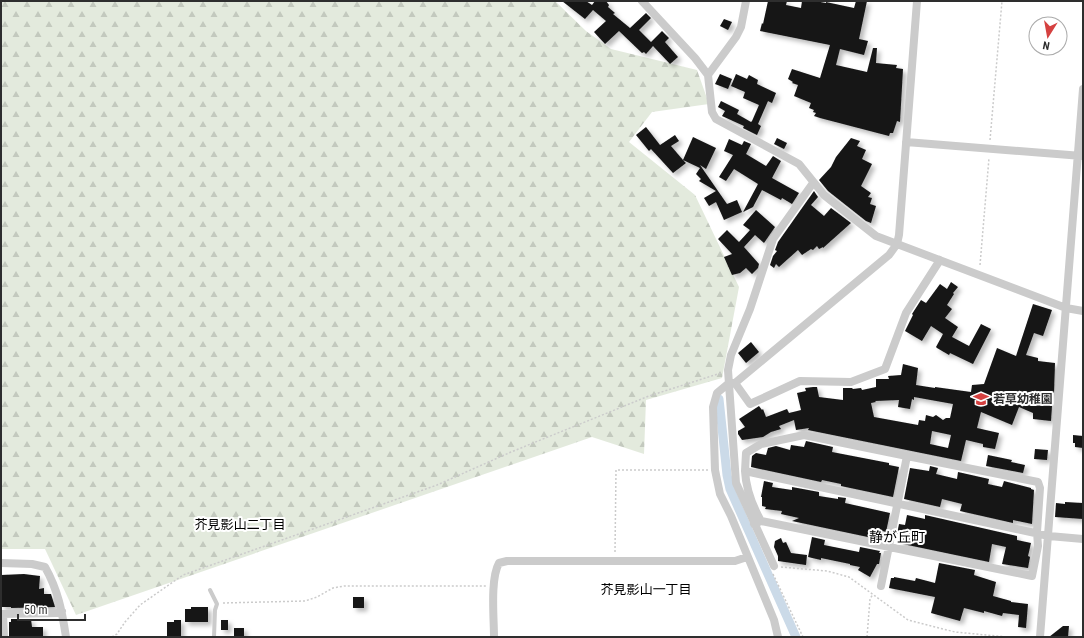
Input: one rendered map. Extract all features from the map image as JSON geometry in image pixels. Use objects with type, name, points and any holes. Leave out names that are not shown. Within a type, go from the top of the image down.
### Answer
[{"type":"street","points":[[642,1],[695,58],[708,76],[712,112],[716,119],[799,164],[824,195],[861,226],[876,236],[1066,308],[1083,310]]},
{"type":"street","points":[[708,76],[736,37],[741,27],[746,1]]},
{"type":"street","points":[[778,637],[774,620],[731,516],[720,494],[715,470],[713,407],[717,393],[732,383],[889,255],[897,244],[899,235],[917,1]]},
{"type":"street","points":[[1040,637],[1066,308],[1080,156],[1083,89]]},
{"type":"street","points":[[906,142],[1080,156]]},
{"type":"street","points":[[774,566],[758,522],[745,483],[746,453],[761,444],[804,435],[1038,482],[1040,488],[1036,532],[1038,546],[1032,576],[758,522],[736,483],[732,383],[728,370],[731,355],[750,309],[773,239],[813,183]]},
{"type":"street","points":[[732,383],[750,404],[800,381],[851,382],[885,369],[906,313],[940,260]]},
{"type":"street","points":[[881,586],[907,456]]},
{"type":"street","points":[[745,471],[1049,536],[1083,539]]},
{"type":"street","points":[[494,637],[494,586],[496,568],[499,563],[507,561],[734,561],[747,557]]},
{"type":"street","points":[[1,563],[32,564],[45,567],[54,582],[62,611],[66,637]]},
{"type":"street","points":[[4,637],[2,614],[57,613],[62,611]]},
{"type":"lane","points":[[210,590],[217,604],[215,610],[214,637]]},
{"type":"path","points":[[979,275],[1002,1]]},
{"type":"path","points":[[112,637],[117,634],[140,605],[183,575],[437,484],[649,396],[728,370]]},
{"type":"path","points":[[615,562],[616,470],[715,470]]},
{"type":"path","points":[[803,637],[772,570],[774,566],[827,571],[849,577],[873,593],[908,620],[956,632],[1007,637]]},
{"type":"path","points":[[217,604],[305,601],[317,597],[333,588],[344,586],[494,586]]},
{"type":"path","points":[[866,637],[870,599],[873,593]]},
{"type":"green space","points":[[1,1],[555,1],[586,31],[611,49],[697,70],[709,104],[652,112],[629,142],[695,195],[739,287],[722,378],[646,400],[644,454],[592,437],[76,615],[45,549],[1,549]]},
{"type":"building","points":[[562,1],[586,1],[592,5],[595,1],[606,1],[609,5],[608,7],[615,13],[613,14],[630,28],[646,13],[651,18],[639,30],[651,42],[662,31],[669,38],[665,42],[678,57],[670,64],[653,46],[646,54],[644,52],[642,53],[619,31],[605,44],[594,32],[606,21],[593,10],[585,19]]},
{"type":"building","points":[[768,1],[787,1],[786,5],[801,8],[802,1],[815,1],[854,8],[856,1],[867,1],[859,39],[868,41],[864,55],[840,49],[836,65],[867,72],[873,48],[877,48],[876,63],[897,65],[896,68],[903,69],[900,122],[897,121],[893,133],[890,133],[889,136],[814,116],[816,113],[813,112],[814,110],[809,108],[811,103],[794,96],[798,85],[792,83],[793,82],[788,79],[792,69],[820,78],[830,45],[760,31]]},
{"type":"building","points":[[724,19],[732,22],[728,30],[720,26]]},
{"type":"building","points":[[720,74],[732,79],[728,89],[715,84]]},
{"type":"building","points":[[736,74],[747,79],[749,75],[758,80],[757,84],[776,93],[772,103],[768,101],[758,124],[761,126],[757,135],[743,128],[744,126],[722,116],[725,111],[718,107],[721,101],[739,110],[737,114],[751,122],[752,121],[759,105],[743,98],[745,92],[731,86]]},
{"type":"building","points":[[646,127],[660,145],[675,135],[679,141],[671,146],[686,163],[673,173],[651,149],[649,151],[636,135]]},
{"type":"building","points":[[693,137],[716,148],[706,169],[700,165],[727,204],[737,200],[742,212],[724,220],[716,202],[709,206],[704,198],[716,191],[699,181],[701,179],[696,174],[700,168],[683,160]]},
{"type":"building","points":[[777,138],[787,143],[784,149],[774,144]]},
{"type":"building","points":[[851,138],[860,141],[857,146],[866,150],[862,159],[872,164],[861,186],[871,193],[868,197],[872,198],[870,204],[876,206],[871,223],[866,221],[828,191],[819,180],[831,167],[836,157]]},
{"type":"building","points":[[729,139],[742,145],[744,141],[751,144],[746,154],[766,166],[773,156],[781,161],[772,178],[799,193],[792,204],[782,198],[781,200],[762,190],[753,207],[743,212],[758,184],[734,169],[726,181],[719,177],[733,155],[724,151]]},
{"type":"building","points":[[814,191],[818,197],[811,205],[824,216],[831,208],[851,223],[823,248],[819,249],[817,246],[813,250],[811,249],[802,255],[798,250],[779,267],[776,264],[774,268],[770,265],[773,256],[777,251],[775,250],[778,242]]},
{"type":"building","points":[[756,210],[775,227],[764,243],[755,235],[744,247],[759,264],[758,268],[752,274],[746,268],[740,273],[732,275],[724,257],[732,254],[718,239],[727,230],[739,242],[750,230],[743,225]]},
{"type":"building","points":[[951,282],[958,287],[947,305],[952,309],[945,318],[958,327],[952,337],[969,346],[981,324],[991,329],[973,364],[950,353],[949,355],[937,348],[936,347],[943,334],[931,326],[922,341],[905,331],[913,315],[912,314],[921,300],[926,303],[940,284],[947,289]]},
{"type":"building","points":[[1033,304],[1052,310],[1043,336],[1034,333],[1026,355],[1038,358],[1038,361],[1055,363],[1051,421],[1033,419],[1033,413],[1019,407],[1012,425],[981,412],[977,428],[999,433],[995,449],[983,447],[983,444],[966,440],[961,461],[808,430],[809,428],[796,430],[794,420],[779,426],[781,429],[771,432],[763,437],[742,440],[738,434],[738,431],[745,427],[739,419],[759,406],[762,410],[763,409],[766,417],[787,409],[789,413],[801,410],[797,393],[806,391],[805,388],[817,387],[819,397],[843,400],[843,388],[861,388],[862,390],[876,387],[876,379],[889,379],[888,376],[901,375],[903,364],[918,368],[916,385],[971,392],[972,385],[984,384],[997,348],[1016,356]],"holes":[[[914,397],[953,404],[950,418],[943,420],[936,415],[933,417],[926,415],[925,421],[919,420],[918,425],[874,417],[871,403],[876,402],[875,401],[899,400],[898,407],[910,409],[912,399],[914,400]],[[932,431],[951,435],[948,448],[930,444]]]},
{"type":"building","points":[[751,342],[759,352],[746,363],[738,353]]},
{"type":"building","points":[[1073,435],[1083,436],[1083,448],[1075,447],[1075,443],[1073,443]]},
{"type":"building","points":[[806,441],[833,447],[832,452],[889,463],[889,465],[899,467],[893,497],[841,486],[841,484],[822,480],[821,482],[751,467],[752,456],[756,453],[766,455],[768,448],[776,446],[790,450],[791,445],[804,447]]},
{"type":"building","points":[[1035,449],[1048,450],[1047,460],[1034,459]]},
{"type":"building","points":[[988,455],[1012,460],[1011,462],[1025,465],[1023,473],[986,466]]},
{"type":"building","points":[[930,466],[938,468],[936,474],[957,479],[958,472],[989,479],[988,484],[1002,487],[1004,481],[1031,488],[1034,490],[1032,524],[1013,520],[1013,523],[960,511],[962,504],[942,499],[940,507],[904,499],[910,468],[929,471]]},
{"type":"building","points":[[764,481],[773,483],[772,487],[792,490],[792,487],[819,492],[819,496],[838,499],[838,497],[846,498],[845,503],[890,513],[886,532],[883,531],[882,540],[792,521],[799,518],[781,514],[782,511],[765,509],[766,507],[762,506],[761,497]]},
{"type":"building","points":[[1065,502],[1083,503],[1083,519],[1055,517],[1056,503],[1065,504]]},
{"type":"building","points":[[907,515],[925,519],[925,515],[1017,536],[1017,540],[1031,543],[1028,556],[1030,557],[1028,568],[1002,564],[1006,547],[992,544],[989,562],[898,543],[900,534],[897,534],[899,524],[905,525]]},
{"type":"building","points":[[812,537],[825,540],[824,545],[859,552],[860,547],[880,551],[879,564],[877,564],[870,577],[858,570],[860,567],[821,558],[821,560],[808,557]]},
{"type":"building","points":[[781,538],[783,543],[786,542],[791,553],[807,555],[806,565],[778,561],[778,556],[774,547],[775,541]]},
{"type":"building","points":[[939,563],[975,570],[974,575],[996,582],[993,596],[1011,602],[1028,604],[1026,628],[1018,627],[1019,615],[1003,613],[1002,616],[964,608],[960,621],[931,613],[935,597],[889,588],[891,578],[894,577],[915,581],[916,578],[935,583]]},
{"type":"building","points":[[24,574],[40,576],[39,589],[44,588],[44,594],[51,594],[55,607],[1,607],[1,575]]},
{"type":"building","points":[[353,597],[364,597],[364,608],[353,608]]},
{"type":"building","points":[[191,607],[208,607],[208,622],[185,622],[185,609],[191,609]]},
{"type":"building","points":[[11,619],[31,619],[32,627],[43,627],[43,637],[9,637],[9,622],[11,622]]},
{"type":"building","points":[[174,620],[181,620],[181,637],[167,637],[167,622],[174,622]]},
{"type":"building","points":[[221,620],[228,620],[228,630],[221,630]]},
{"type":"building","points":[[1063,626],[1069,626],[1068,637],[1049,637]]},
{"type":"building","points":[[234,628],[244,628],[244,637],[234,637]]},
{"type":"waterway","points":[[719,399],[727,475],[730,489],[796,637]]},
{"type":"place","name":"若草幼稚園","points":[[981,399]]},
{"type":"district","name":"芥見影山二丁目","points":[[240,524]]},
{"type":"district","name":"静が丘町","points":[[897,537]]},
{"type":"district","name":"芥見影山一丁目","points":[[646,589]]}]
